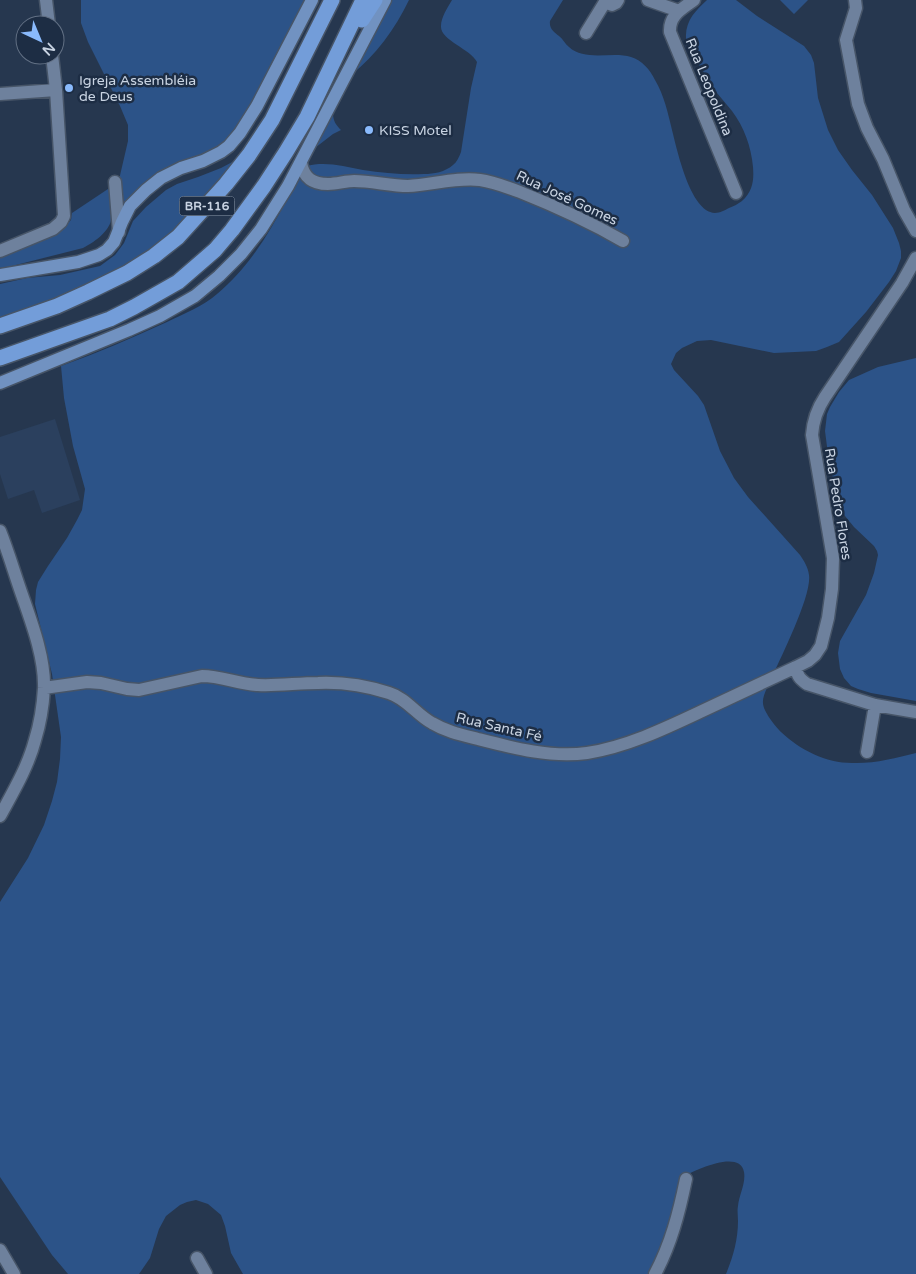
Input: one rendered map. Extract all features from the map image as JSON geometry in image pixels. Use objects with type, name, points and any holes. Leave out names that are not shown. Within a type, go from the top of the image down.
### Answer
[{"type":"highway","name":"BR-116","points":[[0,326],[57,306],[127,273],[154,256],[178,237],[226,184],[249,155],[272,120],[332,0]]},
{"type":"highway","name":"BR-116","points":[[0,358],[110,318],[134,307],[178,282],[215,250],[264,186],[307,117],[363,0]]},
{"type":"highway","points":[[307,117],[326,90],[344,50],[375,0]]},
{"type":"main road","points":[[0,275],[78,262],[107,250],[114,242],[130,206],[146,190],[161,178],[181,168],[203,161],[229,146],[240,133],[261,100],[312,0]]},
{"type":"main road","points":[[0,383],[160,316],[196,296],[219,276],[241,254],[275,208],[301,163],[385,0]]},
{"type":"street","points":[[46,0],[48,15]]},
{"type":"street","points":[[648,0],[679,11],[694,0]]},
{"type":"street","points":[[855,0],[856,8],[846,40],[858,104],[901,203],[916,230]]},
{"type":"street","points":[[586,33],[609,1]]},
{"type":"street","name":"Rua Leopoldina","points":[[679,11],[672,19],[670,32],[736,193]]},
{"type":"street","points":[[0,251],[53,229],[61,222],[64,213],[53,65]]},
{"type":"street","points":[[0,94],[56,90]]},
{"type":"street","name":"Rua José Gomes","points":[[301,163],[303,172],[313,181],[320,184],[353,181],[409,186],[471,179],[490,182],[540,199],[623,241]]},
{"type":"street","points":[[115,182],[119,232]]},
{"type":"street","name":"Rua Pedro Flores","points":[[796,668],[815,655],[821,646],[828,618],[832,589],[833,558],[812,435],[815,419],[820,404],[902,283],[916,258]]},
{"type":"street","points":[[0,531],[33,627],[41,659],[44,688],[35,742],[17,785],[0,816]]},
{"type":"street","points":[[796,668],[800,680],[807,684],[875,705],[916,712]]},
{"type":"street","name":"Rua Santa Fé","points":[[44,688],[87,682],[139,690],[202,676],[212,676],[257,685],[339,684],[391,694],[405,702],[431,723],[447,731],[514,748],[572,754],[610,748],[641,737],[674,724],[796,668]]},
{"type":"street","points":[[868,752],[875,705]]},
{"type":"street","points":[[655,1274],[672,1238],[680,1211],[686,1179]]},
{"type":"street","points":[[0,1250],[14,1274]]},
{"type":"street","points":[[197,1258],[206,1274]]},
{"type":"shaded area","points":[[81,0],[305,0],[242,120],[227,140],[209,153],[176,163],[160,171],[139,188],[121,208],[118,184],[128,141],[128,125],[88,42],[81,23]]},
{"type":"shaded area","points":[[388,0],[409,0],[398,21],[384,41],[369,59],[351,75]]},
{"type":"shaded area","points":[[452,0],[563,0],[550,21],[550,26],[569,47],[583,54],[624,55],[635,58],[642,63],[651,73],[661,92],[681,164],[692,191],[698,202],[706,210],[715,213],[737,204],[749,193],[753,181],[752,159],[749,144],[740,124],[692,54],[688,46],[686,32],[692,16],[707,0],[736,0],[804,46],[811,55],[814,63],[818,98],[828,130],[838,150],[872,195],[893,228],[899,243],[901,258],[896,271],[866,312],[839,342],[816,351],[774,353],[711,340],[697,341],[676,353],[671,364],[704,405],[720,451],[734,478],[806,564],[809,584],[806,596],[789,640],[766,689],[763,700],[767,714],[788,739],[805,750],[833,761],[868,763],[916,753],[916,1274],[726,1274],[736,1242],[738,1208],[744,1180],[744,1172],[741,1165],[734,1162],[716,1163],[683,1177],[670,1221],[649,1274],[243,1274],[231,1253],[221,1215],[208,1204],[196,1200],[180,1205],[166,1216],[159,1229],[150,1258],[139,1274],[68,1274],[52,1255],[0,1177],[0,902],[28,858],[44,825],[57,782],[60,759],[61,737],[52,674],[35,604],[36,590],[38,582],[67,538],[82,510],[85,489],[73,446],[64,398],[61,366],[154,328],[193,310],[212,298],[228,284],[257,250],[306,166],[327,164],[378,172],[432,174],[454,164],[461,152],[477,62],[474,57],[445,36],[442,31],[442,19]]},
{"type":"shaded area","points":[[780,0],[808,0],[794,14]]},
{"type":"shaded area","points":[[333,113],[335,123],[341,130],[311,151]]},
{"type":"shaded area","points":[[238,159],[181,224],[132,261],[90,284],[0,319],[0,284],[27,278],[60,275],[100,266],[115,255],[124,243],[133,221],[166,190],[221,168]]},
{"type":"shaded area","points":[[111,187],[112,207],[110,224],[96,240],[83,248],[0,269],[0,255],[62,229],[71,220],[72,213]]},
{"type":"shaded area","points":[[916,358],[916,701],[858,689],[851,686],[844,678],[840,669],[838,653],[840,641],[866,595],[878,555],[874,546],[845,516],[839,503],[829,462],[825,431],[827,414],[830,407],[849,380],[878,367]]},
{"type":"shaded area","points":[[55,419],[80,500],[42,513],[34,490],[8,499],[0,474],[0,437]]},
{"type":"place","name":"Igreja Assembléia de Deus","points":[[69,88]]},
{"type":"place","name":"KISS Motel","points":[[369,130]]}]
